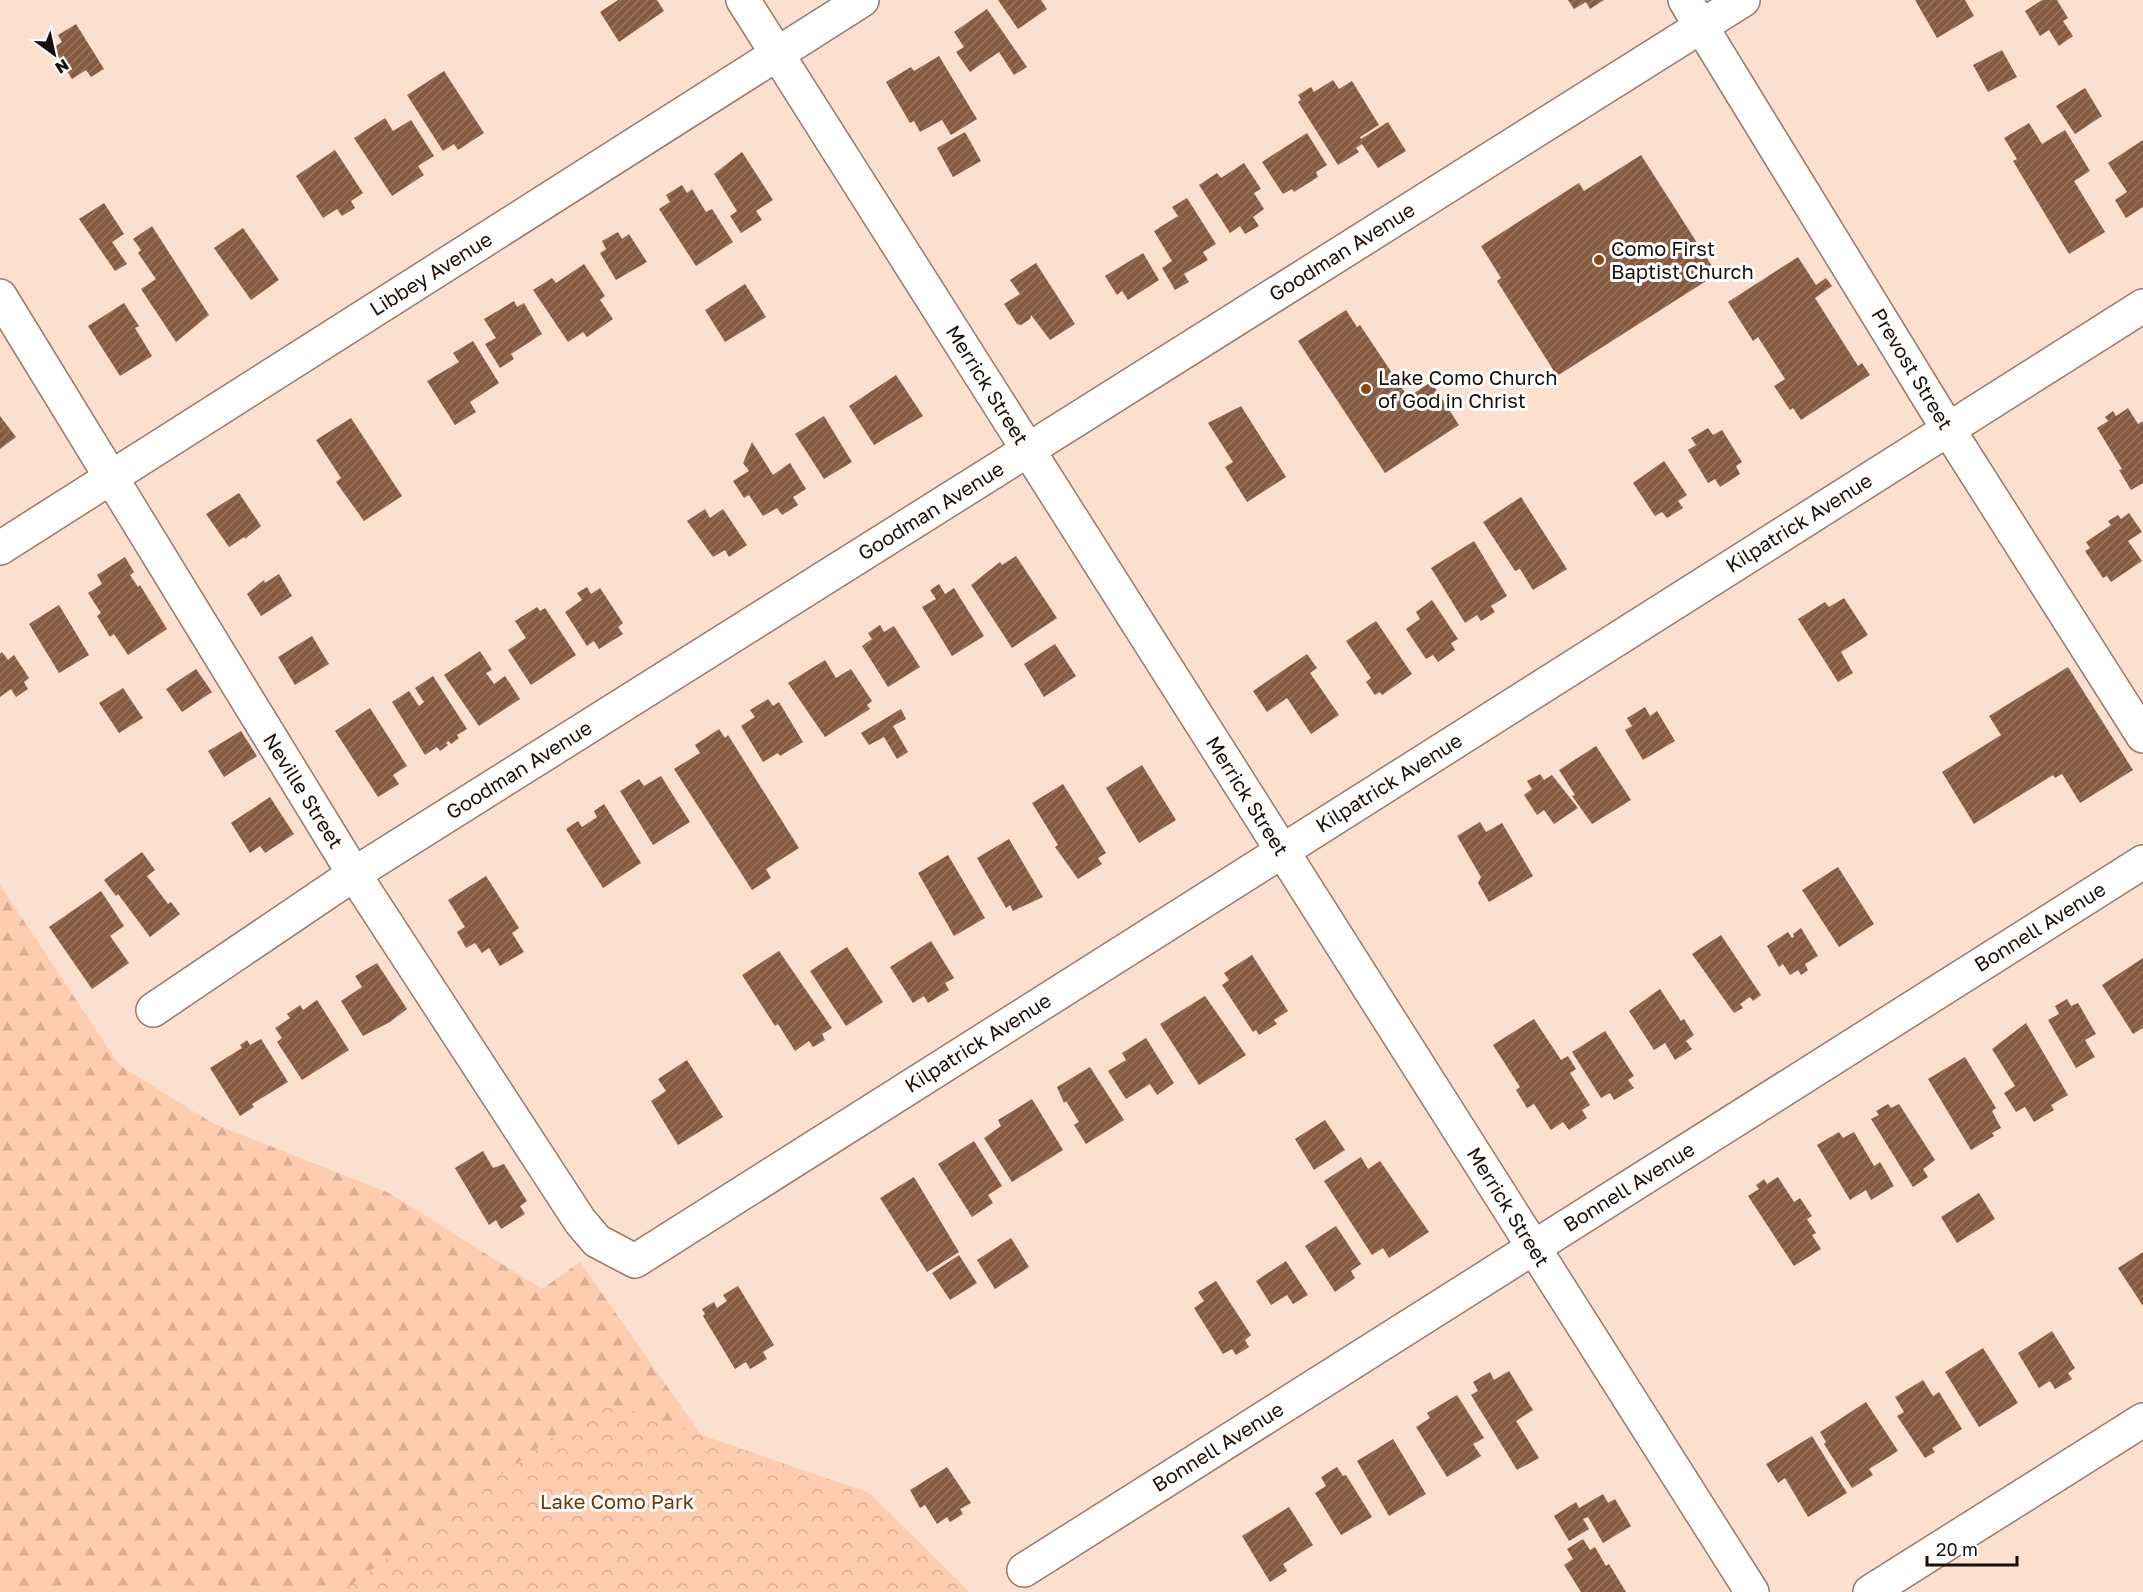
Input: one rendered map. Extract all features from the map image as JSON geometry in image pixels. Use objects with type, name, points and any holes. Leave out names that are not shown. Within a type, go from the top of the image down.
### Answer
[{"type":"street","name":"Merrick Street","points":[[743,0],[1752,1592]]},
{"type":"street","name":"Libbey Avenue","points":[[0,548],[862,0]]},
{"type":"street","name":"Goodman Avenue","points":[[153,1010],[354,874],[1028,450],[1693,13],[1743,0]]},
{"type":"street","name":"Prevost Street","points":[[1693,13],[1948,429],[2143,735]]},
{"type":"street","name":"Neville Street","points":[[0,296],[354,874],[580,1221],[597,1241],[635,1261]]},
{"type":"street","name":"Kilpatrick Avenue","points":[[635,1261],[2143,306]]},
{"type":"street","name":"Bonnell Avenue","points":[[1024,1570],[2143,862]]},
{"type":"street","points":[[1870,1592],[2143,1420]]},
{"type":"green space","points":[[0,885],[119,1065],[214,1124],[389,1193],[542,1289],[580,1262],[701,1435],[869,1493],[969,1592],[0,1592]]},
{"type":"green space","name":"Lake Como Park","points":[[602,1401],[869,1493],[969,1592],[341,1592]]},
{"type":"building","points":[[618,0],[657,0],[664,11],[619,42],[600,12]]},
{"type":"building","points":[[998,0],[1041,0],[1047,9],[1018,29]]},
{"type":"building","points":[[1568,0],[1604,0],[1590,9],[1586,2],[1574,9]]},
{"type":"building","points":[[1915,0],[1965,0],[1974,16],[1937,38]]},
{"type":"building","points":[[2042,0],[2057,0],[2068,18],[2063,21],[2073,36],[2059,46],[2049,30],[2040,36],[2025,11]]},
{"type":"building","points":[[987,9],[1027,67],[1014,75],[999,52],[970,72],[956,52],[964,47],[954,32]]},
{"type":"building","points":[[76,24],[104,69],[91,77],[86,70],[72,79],[53,48],[62,42],[58,35]]},
{"type":"building","points":[[2002,50],[2017,77],[1988,92],[1973,65]]},
{"type":"building","points":[[939,56],[977,119],[951,135],[942,120],[920,132],[914,121],[910,123],[886,82],[911,67],[914,71]]},
{"type":"building","points":[[444,71],[484,133],[458,150],[454,144],[443,151],[407,95]]},
{"type":"building","points":[[1333,80],[1339,89],[1352,81],[1379,125],[1360,137],[1361,139],[1388,122],[1406,151],[1378,168],[1362,144],[1356,148],[1359,152],[1338,165],[1298,102],[1301,100],[1298,95],[1311,87],[1314,92]]},
{"type":"building","points":[[2085,88],[2102,116],[2075,134],[2056,106]]},
{"type":"building","points":[[385,118],[393,131],[411,120],[434,156],[418,166],[424,175],[392,196],[354,138]]},
{"type":"building","points":[[2029,123],[2042,144],[2065,130],[2090,171],[2074,181],[2105,232],[2069,254],[2013,161],[2017,159],[2004,138]]},
{"type":"building","points":[[965,132],[981,161],[953,177],[937,148]]},
{"type":"building","points":[[1307,133],[1327,165],[1316,172],[1318,177],[1294,192],[1292,189],[1283,194],[1262,162]]},
{"type":"building","points":[[2143,140],[2143,207],[2126,218],[2115,200],[2127,192],[2108,163]]},
{"type":"building","points":[[335,150],[363,193],[351,201],[355,208],[342,216],[337,209],[323,218],[296,176]]},
{"type":"building","points":[[742,152],[773,200],[756,211],[762,220],[741,233],[730,216],[737,211],[714,174]]},
{"type":"building","name":"Como First Baptist Church","points":[[1641,155],[1717,274],[1557,376],[1497,281],[1501,278],[1481,246],[1579,183],[1584,191]]},
{"type":"building","points":[[1244,163],[1261,189],[1254,193],[1264,209],[1253,217],[1259,226],[1245,234],[1240,226],[1230,233],[1199,185],[1217,173],[1221,178]]},
{"type":"building","points":[[682,185],[687,193],[692,189],[706,212],[712,209],[733,242],[696,266],[659,209],[670,202],[666,195]]},
{"type":"building","points":[[1187,198],[1216,244],[1203,252],[1208,260],[1184,274],[1189,282],[1175,290],[1162,268],[1172,261],[1154,231],[1178,216],[1172,207]]},
{"type":"building","points":[[104,203],[124,234],[112,242],[127,264],[115,271],[79,219]]},
{"type":"building","points":[[152,226],[209,315],[176,342],[141,289],[156,279],[138,253],[141,250],[133,239]]},
{"type":"building","points":[[243,228],[279,280],[251,300],[214,248]]},
{"type":"building","points":[[618,232],[622,239],[629,234],[647,262],[616,280],[600,253],[606,249],[602,241]]},
{"type":"building","points":[[1143,253],[1159,280],[1128,300],[1122,291],[1117,295],[1105,276]]},
{"type":"building","points":[[1798,257],[1816,285],[1826,278],[1832,286],[1815,298],[1858,366],[1862,363],[1870,375],[1801,420],[1793,408],[1790,410],[1774,386],[1785,379],[1758,337],[1753,341],[1728,302]]},
{"type":"building","points":[[1036,263],[1075,324],[1050,340],[1031,315],[1030,319],[1021,325],[1017,324],[1004,304],[1020,294],[1010,280]]},
{"type":"building","points":[[584,264],[605,296],[600,300],[613,319],[587,337],[583,332],[568,342],[533,290],[552,278],[556,283]]},
{"type":"building","points":[[745,284],[766,317],[725,342],[705,310]]},
{"type":"building","points":[[514,301],[517,307],[524,303],[542,334],[511,354],[514,359],[500,368],[485,344],[496,338],[484,319]]},
{"type":"building","points":[[124,303],[139,326],[135,328],[152,356],[120,376],[88,326]]},
{"type":"building","name":"Lake Como Church of God in Christ","points":[[1346,310],[1357,327],[1360,325],[1408,397],[1431,382],[1459,425],[1385,473],[1298,341]]},
{"type":"building","points":[[473,341],[499,383],[470,402],[476,412],[455,425],[427,381],[459,362],[453,353]]},
{"type":"building","points":[[896,375],[923,416],[874,445],[849,406]]},
{"type":"building","points":[[1241,406],[1286,477],[1247,502],[1225,467],[1233,462],[1208,423]]},
{"type":"building","points":[[2128,408],[2138,424],[2143,421],[2143,483],[2131,490],[2119,470],[2122,469],[2097,428],[2108,421],[2105,417],[2113,411],[2116,416]]},
{"type":"building","points":[[0,416],[16,437],[0,449]]},
{"type":"building","points":[[824,416],[852,462],[824,479],[795,434]]},
{"type":"building","points":[[351,418],[402,496],[364,521],[336,482],[341,478],[316,440]]},
{"type":"building","points":[[1708,428],[1713,435],[1722,430],[1742,462],[1736,466],[1740,474],[1720,487],[1715,479],[1708,483],[1688,450],[1696,445],[1691,438]]},
{"type":"building","points":[[752,442],[773,475],[790,463],[806,489],[793,497],[798,505],[782,515],[777,508],[763,516],[749,495],[744,498],[733,481],[749,471],[743,463]]},
{"type":"building","points":[[1664,461],[1687,495],[1678,501],[1683,508],[1667,518],[1662,512],[1655,516],[1633,483]]},
{"type":"building","points":[[239,493],[261,526],[245,539],[244,537],[229,547],[206,514]]},
{"type":"building","points":[[1521,497],[1567,569],[1533,590],[1520,569],[1515,571],[1483,522]]},
{"type":"building","points":[[705,509],[710,518],[723,509],[747,545],[729,557],[725,550],[713,557],[687,521]]},
{"type":"building","points":[[2129,513],[2142,532],[2128,541],[2142,561],[2111,582],[2107,576],[2103,578],[2085,551],[2090,548],[2086,542],[2111,525],[2108,521],[2118,515],[2121,519]]},
{"type":"building","points":[[1474,541],[1507,596],[1491,606],[1495,612],[1481,621],[1477,615],[1465,623],[1431,568]]},
{"type":"building","points":[[1016,556],[1057,618],[1012,648],[971,585],[1000,562],[1002,565]]},
{"type":"building","points":[[125,557],[134,572],[130,575],[138,587],[140,585],[167,629],[128,655],[114,634],[110,637],[97,616],[101,613],[88,593],[102,584],[97,575]]},
{"type":"building","points":[[279,574],[292,596],[261,616],[247,594],[264,580],[265,583]]},
{"type":"building","points":[[939,584],[945,594],[954,588],[984,636],[952,656],[922,607],[936,599],[930,590]]},
{"type":"building","points":[[587,587],[591,594],[600,588],[623,623],[618,627],[623,634],[599,649],[594,641],[587,646],[565,612],[582,600],[577,593]]},
{"type":"building","points":[[1844,598],[1868,635],[1841,652],[1853,673],[1838,682],[1798,619],[1825,602],[1829,607]]},
{"type":"building","points":[[1432,600],[1458,639],[1451,643],[1455,650],[1438,662],[1433,655],[1426,659],[1406,629],[1420,619],[1416,612]]},
{"type":"building","points":[[59,605],[89,655],[59,673],[29,624]]},
{"type":"building","points":[[537,607],[540,611],[545,608],[576,655],[531,685],[508,650],[526,638],[515,621]]},
{"type":"building","points":[[1376,621],[1412,674],[1382,695],[1380,692],[1375,695],[1366,682],[1371,678],[1346,641]]},
{"type":"building","points":[[880,625],[884,632],[894,626],[920,667],[888,687],[862,646],[872,639],[868,633]]},
{"type":"building","points":[[312,636],[329,664],[295,685],[278,657]]},
{"type":"building","points":[[1055,644],[1076,676],[1044,697],[1024,664]]},
{"type":"building","points":[[480,651],[492,670],[486,673],[494,684],[505,676],[520,699],[479,726],[444,675]]},
{"type":"building","points":[[2,652],[8,660],[14,655],[29,678],[24,682],[28,689],[16,697],[11,689],[0,697],[0,654]]},
{"type":"building","points":[[1307,654],[1317,668],[1310,673],[1339,715],[1311,734],[1287,698],[1267,712],[1253,691]]},
{"type":"building","points":[[825,660],[836,678],[851,669],[872,701],[867,705],[870,709],[825,737],[788,683]]},
{"type":"building","points":[[2068,667],[2133,770],[2080,803],[2062,774],[2055,778],[2053,775],[1974,824],[1942,772],[2001,735],[1989,716]]},
{"type":"building","points":[[196,669],[212,692],[182,712],[166,689]]},
{"type":"building","points":[[433,676],[467,729],[457,735],[459,738],[451,744],[449,741],[446,743],[448,745],[440,751],[437,747],[425,755],[392,702],[409,691],[419,706],[424,702],[415,688]]},
{"type":"building","points":[[123,688],[143,718],[119,733],[99,703]]},
{"type":"building","points":[[768,699],[773,706],[779,702],[803,742],[780,756],[778,753],[763,762],[741,726],[755,717],[750,710]]},
{"type":"building","points":[[1645,707],[1650,716],[1657,711],[1675,741],[1643,760],[1625,730],[1632,726],[1627,718]]},
{"type":"building","points":[[370,708],[407,766],[393,775],[399,784],[378,797],[335,731]]},
{"type":"building","points":[[901,709],[906,719],[893,726],[908,752],[897,759],[884,737],[869,745],[861,733]]},
{"type":"building","points":[[719,729],[725,738],[728,735],[799,848],[766,869],[771,878],[752,890],[674,769],[700,753],[695,745]]},
{"type":"building","points":[[241,731],[257,756],[224,777],[208,751]]},
{"type":"building","points":[[1596,746],[1631,800],[1592,824],[1572,796],[1575,795],[1559,770]]},
{"type":"building","points":[[1142,765],[1176,820],[1139,843],[1106,788]]},
{"type":"building","points":[[1540,774],[1544,780],[1552,775],[1578,808],[1554,824],[1544,810],[1537,815],[1524,795],[1532,789],[1527,781]]},
{"type":"building","points":[[661,776],[690,822],[653,845],[620,791],[639,779],[644,786]]},
{"type":"building","points":[[1063,784],[1106,853],[1098,858],[1102,864],[1078,879],[1055,847],[1058,845],[1032,803]]},
{"type":"building","points":[[270,797],[294,834],[265,853],[260,846],[250,853],[231,823]]},
{"type":"building","points":[[604,804],[641,863],[603,888],[566,829],[578,821],[582,827],[597,817],[594,811]]},
{"type":"building","points":[[1480,822],[1486,832],[1502,823],[1533,876],[1489,902],[1478,883],[1481,877],[1457,836]]},
{"type":"building","points":[[1009,839],[1043,897],[1013,911],[1010,905],[1006,908],[977,858]]},
{"type":"building","points":[[142,852],[155,870],[147,876],[168,904],[171,902],[180,914],[150,937],[118,894],[116,896],[104,880]]},
{"type":"building","points":[[948,855],[985,918],[954,936],[918,873]]},
{"type":"building","points":[[1838,867],[1874,924],[1839,947],[1802,890]]},
{"type":"building","points":[[486,876],[519,928],[512,933],[524,952],[500,966],[489,948],[482,953],[475,943],[466,948],[457,932],[465,927],[448,900]]},
{"type":"building","points":[[101,891],[124,926],[110,936],[129,963],[92,989],[49,927]]},
{"type":"building","points":[[1801,928],[1818,956],[1805,964],[1808,970],[1801,975],[1798,970],[1790,975],[1783,964],[1779,967],[1767,946],[1788,932],[1792,938],[1794,937],[1793,934]]},
{"type":"building","points":[[1721,935],[1761,995],[1753,1001],[1750,997],[1740,1004],[1743,1008],[1734,1013],[1692,954]]},
{"type":"building","points":[[931,941],[954,978],[945,983],[949,990],[928,1003],[924,996],[913,1003],[890,967]]},
{"type":"building","points":[[847,947],[883,1002],[846,1026],[810,971]]},
{"type":"building","points":[[779,951],[832,1028],[822,1034],[825,1040],[813,1047],[809,1041],[795,1051],[778,1024],[775,1026],[742,975]]},
{"type":"building","points":[[1252,955],[1288,1011],[1274,1020],[1277,1024],[1259,1035],[1256,1030],[1253,1032],[1222,985],[1229,980],[1224,973]]},
{"type":"building","points":[[2143,958],[2143,1028],[2133,1034],[2102,985]]},
{"type":"building","points":[[377,963],[407,1009],[390,1022],[363,1036],[341,1001],[362,987],[355,976]]},
{"type":"building","points":[[1660,989],[1681,1021],[1684,1019],[1694,1035],[1686,1041],[1692,1049],[1675,1060],[1665,1043],[1654,1050],[1629,1011]]},
{"type":"building","points":[[1205,996],[1246,1055],[1199,1085],[1160,1024]]},
{"type":"building","points":[[2067,999],[2071,1006],[2078,1003],[2096,1034],[2085,1040],[2095,1057],[2076,1068],[2048,1020],[2059,1014],[2055,1006]]},
{"type":"building","points":[[317,1000],[349,1050],[302,1080],[277,1042],[282,1038],[275,1028],[290,1018],[287,1014],[300,1005],[303,1010]]},
{"type":"building","points":[[1534,1019],[1561,1060],[1568,1056],[1576,1069],[1570,1073],[1590,1105],[1582,1110],[1587,1118],[1569,1130],[1563,1122],[1551,1130],[1534,1104],[1527,1108],[1516,1090],[1520,1087],[1493,1045]]},
{"type":"building","points":[[2026,1023],[2068,1095],[2051,1105],[2054,1110],[2034,1122],[2025,1107],[2016,1112],[2004,1093],[2015,1086],[1992,1049]]},
{"type":"building","points":[[1605,1031],[1634,1076],[1628,1080],[1634,1088],[1614,1100],[1610,1093],[1601,1098],[1572,1052]]},
{"type":"building","points":[[1146,1038],[1174,1083],[1157,1095],[1150,1084],[1126,1099],[1108,1071],[1126,1060],[1122,1053]]},
{"type":"building","points":[[261,1039],[288,1082],[252,1104],[254,1107],[240,1116],[210,1068],[242,1048],[240,1045],[247,1040],[250,1045]]},
{"type":"building","points":[[1965,1057],[1996,1108],[1992,1111],[2001,1128],[1992,1133],[1994,1136],[1971,1150],[1928,1079]]},
{"type":"building","points":[[687,1060],[723,1117],[678,1145],[651,1101],[666,1091],[658,1079]]},
{"type":"building","points":[[1090,1067],[1124,1120],[1086,1144],[1074,1125],[1079,1122],[1066,1101],[1064,1103],[1057,1087]]},
{"type":"building","points":[[1032,1099],[1063,1150],[1012,1182],[984,1138],[1001,1126],[998,1120]]},
{"type":"building","points":[[1888,1104],[1891,1108],[1899,1104],[1935,1160],[1923,1169],[1928,1177],[1913,1187],[1871,1119],[1879,1115],[1876,1111]]},
{"type":"building","points":[[1325,1120],[1345,1150],[1314,1170],[1295,1139]]},
{"type":"building","points":[[1839,1132],[1843,1138],[1854,1132],[1874,1166],[1880,1162],[1894,1186],[1871,1200],[1866,1190],[1850,1200],[1817,1145]]},
{"type":"building","points":[[974,1141],[1002,1186],[988,1195],[993,1203],[972,1217],[938,1164]]},
{"type":"building","points":[[483,1151],[493,1168],[504,1164],[527,1201],[520,1206],[525,1214],[501,1229],[496,1220],[489,1225],[455,1168]]},
{"type":"building","points":[[1361,1157],[1368,1169],[1380,1161],[1429,1232],[1389,1258],[1383,1248],[1372,1255],[1324,1181]]},
{"type":"building","points":[[914,1177],[959,1252],[927,1272],[880,1198]]},
{"type":"building","points":[[1778,1177],[1794,1202],[1800,1198],[1812,1216],[1807,1219],[1816,1233],[1812,1235],[1821,1249],[1794,1266],[1748,1196],[1759,1189],[1756,1185],[1764,1179],[1767,1184]]},
{"type":"building","points":[[1979,1193],[1995,1219],[1957,1243],[1941,1217]]},
{"type":"building","points":[[1336,1226],[1361,1264],[1351,1271],[1355,1278],[1335,1292],[1305,1246]]},
{"type":"building","points":[[1011,1238],[1029,1267],[995,1289],[977,1260]]},
{"type":"building","points":[[2143,1252],[2143,1306],[2118,1268]]},
{"type":"building","points":[[959,1255],[977,1283],[950,1300],[932,1273]]},
{"type":"building","points":[[1286,1261],[1308,1295],[1293,1304],[1287,1295],[1271,1305],[1256,1281]]},
{"type":"building","points":[[1216,1281],[1251,1335],[1245,1340],[1249,1347],[1236,1355],[1232,1349],[1223,1354],[1194,1308],[1204,1301],[1198,1292]]},
{"type":"building","points":[[738,1286],[774,1345],[763,1352],[767,1359],[750,1369],[746,1362],[735,1369],[703,1316],[705,1314],[702,1309],[714,1302],[717,1308],[727,1301],[723,1295]]},
{"type":"building","points":[[2052,1331],[2075,1368],[2068,1373],[2072,1379],[2055,1389],[2050,1381],[2039,1388],[2018,1353]]},
{"type":"building","points":[[1983,1348],[2018,1403],[1979,1427],[1945,1372]]},
{"type":"building","points":[[1509,1371],[1533,1410],[1516,1421],[1539,1458],[1517,1470],[1471,1395],[1478,1391],[1473,1382],[1490,1372],[1494,1380]]},
{"type":"building","points":[[1923,1380],[1933,1396],[1939,1392],[1962,1429],[1932,1448],[1935,1452],[1925,1458],[1897,1416],[1904,1412],[1895,1397]]},
{"type":"building","points":[[1457,1395],[1484,1438],[1473,1444],[1481,1456],[1447,1477],[1416,1427],[1430,1418],[1427,1413]]},
{"type":"building","points":[[1866,1402],[1898,1451],[1869,1469],[1873,1475],[1852,1488],[1824,1444],[1826,1442],[1820,1432]]},
{"type":"building","points":[[1812,1436],[1847,1493],[1808,1517],[1785,1478],[1778,1483],[1766,1464]]},
{"type":"building","points":[[1393,1439],[1426,1494],[1389,1516],[1357,1461]]},
{"type":"building","points":[[947,1467],[971,1503],[960,1509],[963,1514],[950,1522],[947,1517],[937,1524],[925,1505],[920,1508],[910,1490]]},
{"type":"building","points":[[1337,1467],[1343,1476],[1346,1475],[1372,1517],[1341,1535],[1315,1493],[1326,1486],[1321,1477]]},
{"type":"building","points":[[1603,1494],[1608,1503],[1615,1499],[1631,1526],[1603,1543],[1588,1517],[1583,1519],[1589,1529],[1569,1541],[1554,1516],[1576,1502],[1579,1508]]},
{"type":"building","points":[[1289,1507],[1313,1545],[1283,1564],[1287,1571],[1270,1582],[1242,1536]]},
{"type":"building","points":[[1583,1539],[1590,1550],[1595,1547],[1606,1566],[1609,1564],[1626,1592],[1581,1592],[1564,1565],[1573,1559],[1567,1549]]},
{"type":"place","name":"Como First Baptist Church","points":[[1599,260]]},
{"type":"place","name":"Lake Como Church of God in Christ","points":[[1366,389]]}]
